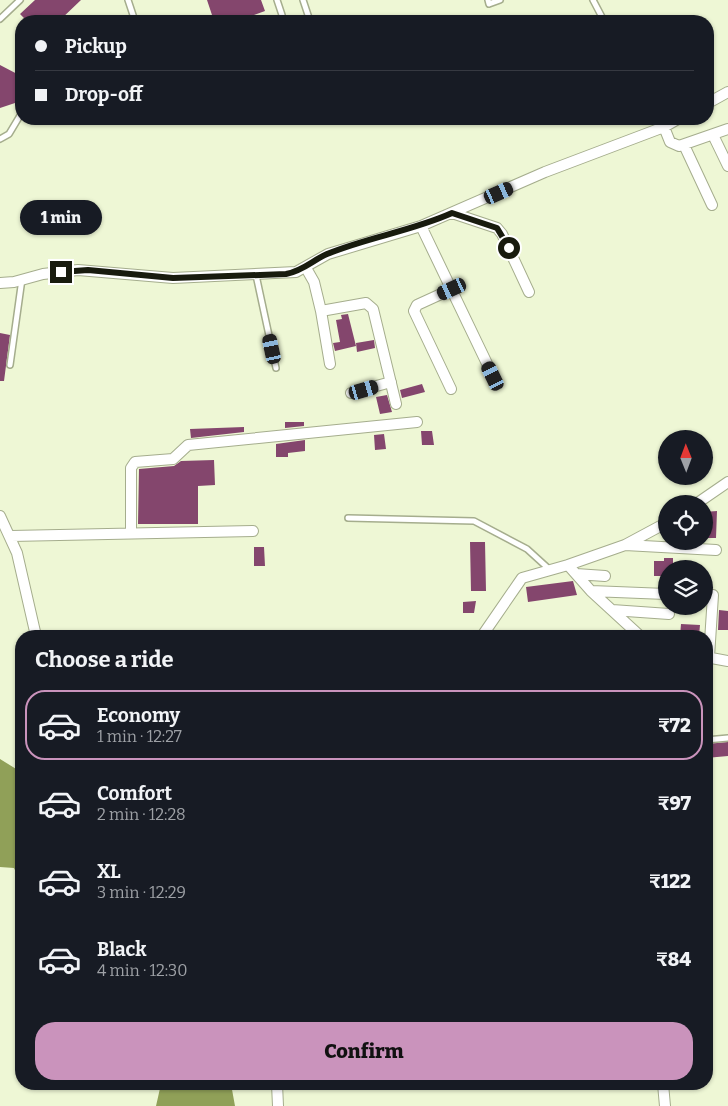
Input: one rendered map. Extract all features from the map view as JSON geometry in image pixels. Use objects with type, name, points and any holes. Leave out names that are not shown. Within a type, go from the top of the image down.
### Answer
[{"type":"street","points":[[714,100],[728,92]]},
{"type":"street","points":[[0,283],[43,274],[78,270],[173,278],[286,274],[306,268],[328,254],[421,226],[545,172],[668,125]]},
{"type":"street","points":[[664,127],[674,145],[684,145],[728,130]]},
{"type":"street","points":[[713,134],[728,166]]},
{"type":"street","points":[[684,145],[712,205]]},
{"type":"street","points":[[452,213],[497,228],[502,234],[529,292]]},
{"type":"street","points":[[421,226],[493,376]]},
{"type":"street","points":[[306,268],[314,282],[330,364]]},
{"type":"street","points":[[451,389],[414,311],[417,305],[452,289]]},
{"type":"street","points":[[321,311],[370,304],[373,309],[396,404]]},
{"type":"street","points":[[351,394],[391,382]]},
{"type":"street","points":[[131,533],[131,468],[134,462],[173,459],[188,445],[417,422]]},
{"type":"street","points":[[709,495],[728,482]]},
{"type":"street","points":[[0,516],[11,536],[17,553],[35,630]]},
{"type":"street","points":[[486,630],[516,583],[531,574],[568,565],[625,544],[658,527]]},
{"type":"street","points":[[11,536],[253,531]]},
{"type":"street","points":[[625,544],[716,550]]},
{"type":"street","points":[[568,565],[591,591],[634,630]]},
{"type":"street","points":[[576,574],[605,576]]},
{"type":"street","points":[[591,591],[658,594]]},
{"type":"street","points":[[612,610],[658,613]]},
{"type":"street","points":[[710,630],[711,615]]},
{"type":"street","points":[[713,658],[728,661]]},
{"type":"street","points":[[277,1090],[278,1106]]},
{"type":"street","points":[[663,1090],[665,1106]]},
{"type":"lane","points":[[0,19],[20,0]]},
{"type":"lane","points":[[128,0],[133,15]]},
{"type":"lane","points":[[277,0],[282,15]]},
{"type":"lane","points":[[303,0],[308,15]]},
{"type":"lane","points":[[488,0],[489,4],[500,0]]},
{"type":"lane","points":[[593,0],[601,15]]},
{"type":"lane","points":[[0,139],[9,134],[15,124]]},
{"type":"lane","points":[[256,275],[276,368]]},
{"type":"lane","points":[[10,365],[22,279]]},
{"type":"lane","points":[[348,518],[474,521],[527,549],[549,569]]},
{"type":"lane","points":[[713,739],[728,738]]},
{"type":"shaded area","points":[[0,759],[15,768],[15,870],[14,868],[0,867]]},
{"type":"shaded area","points":[[160,1090],[232,1090],[235,1106],[156,1106]]},
{"type":"building","points":[[35,0],[81,0],[65,15],[20,14]]},
{"type":"building","points":[[207,0],[261,0],[265,11],[254,15],[212,15]]},
{"type":"building","points":[[0,65],[15,73],[15,103],[0,108]]},
{"type":"building","points":[[348,314],[356,346],[335,351],[333,343],[340,342],[336,320],[342,319],[341,315]]},
{"type":"building","points":[[0,333],[10,335],[4,381],[0,381]]},
{"type":"building","points":[[374,340],[375,348],[357,352],[356,343]]},
{"type":"building","points":[[422,384],[425,392],[402,398],[400,390]]},
{"type":"building","points":[[387,395],[392,412],[380,414],[376,397]]},
{"type":"building","points":[[285,422],[304,422],[304,426],[285,428]]},
{"type":"building","points":[[244,427],[244,432],[191,438],[190,429]]},
{"type":"building","points":[[421,431],[432,431],[434,445],[422,445]]},
{"type":"building","points":[[384,434],[386,449],[375,450],[374,435]]},
{"type":"building","points":[[305,440],[305,451],[288,453],[288,457],[276,457],[276,444]]},
{"type":"building","points":[[214,460],[215,485],[198,486],[198,524],[138,524],[139,469],[174,466],[181,461]]},
{"type":"building","points":[[713,511],[717,511],[716,538],[713,538]]},
{"type":"building","points":[[470,542],[485,542],[486,591],[471,591]]},
{"type":"building","points":[[254,547],[264,547],[265,566],[254,566]]},
{"type":"building","points":[[664,558],[673,558],[673,560],[664,560]]},
{"type":"building","points":[[654,561],[658,561],[658,576],[654,576]]},
{"type":"building","points":[[573,581],[577,595],[528,602],[526,587]]},
{"type":"building","points":[[476,601],[474,613],[463,613],[463,602]]},
{"type":"building","points":[[719,610],[728,611],[728,630],[718,630]]},
{"type":"building","points":[[681,624],[700,625],[700,630],[680,630]]},
{"type":"building","points":[[728,742],[728,756],[713,757],[713,743]]},
{"type":"route","points":[[61,272],[88,270],[173,278],[286,274],[302,270],[328,254],[421,226],[452,213],[497,228],[509,248]]}]
